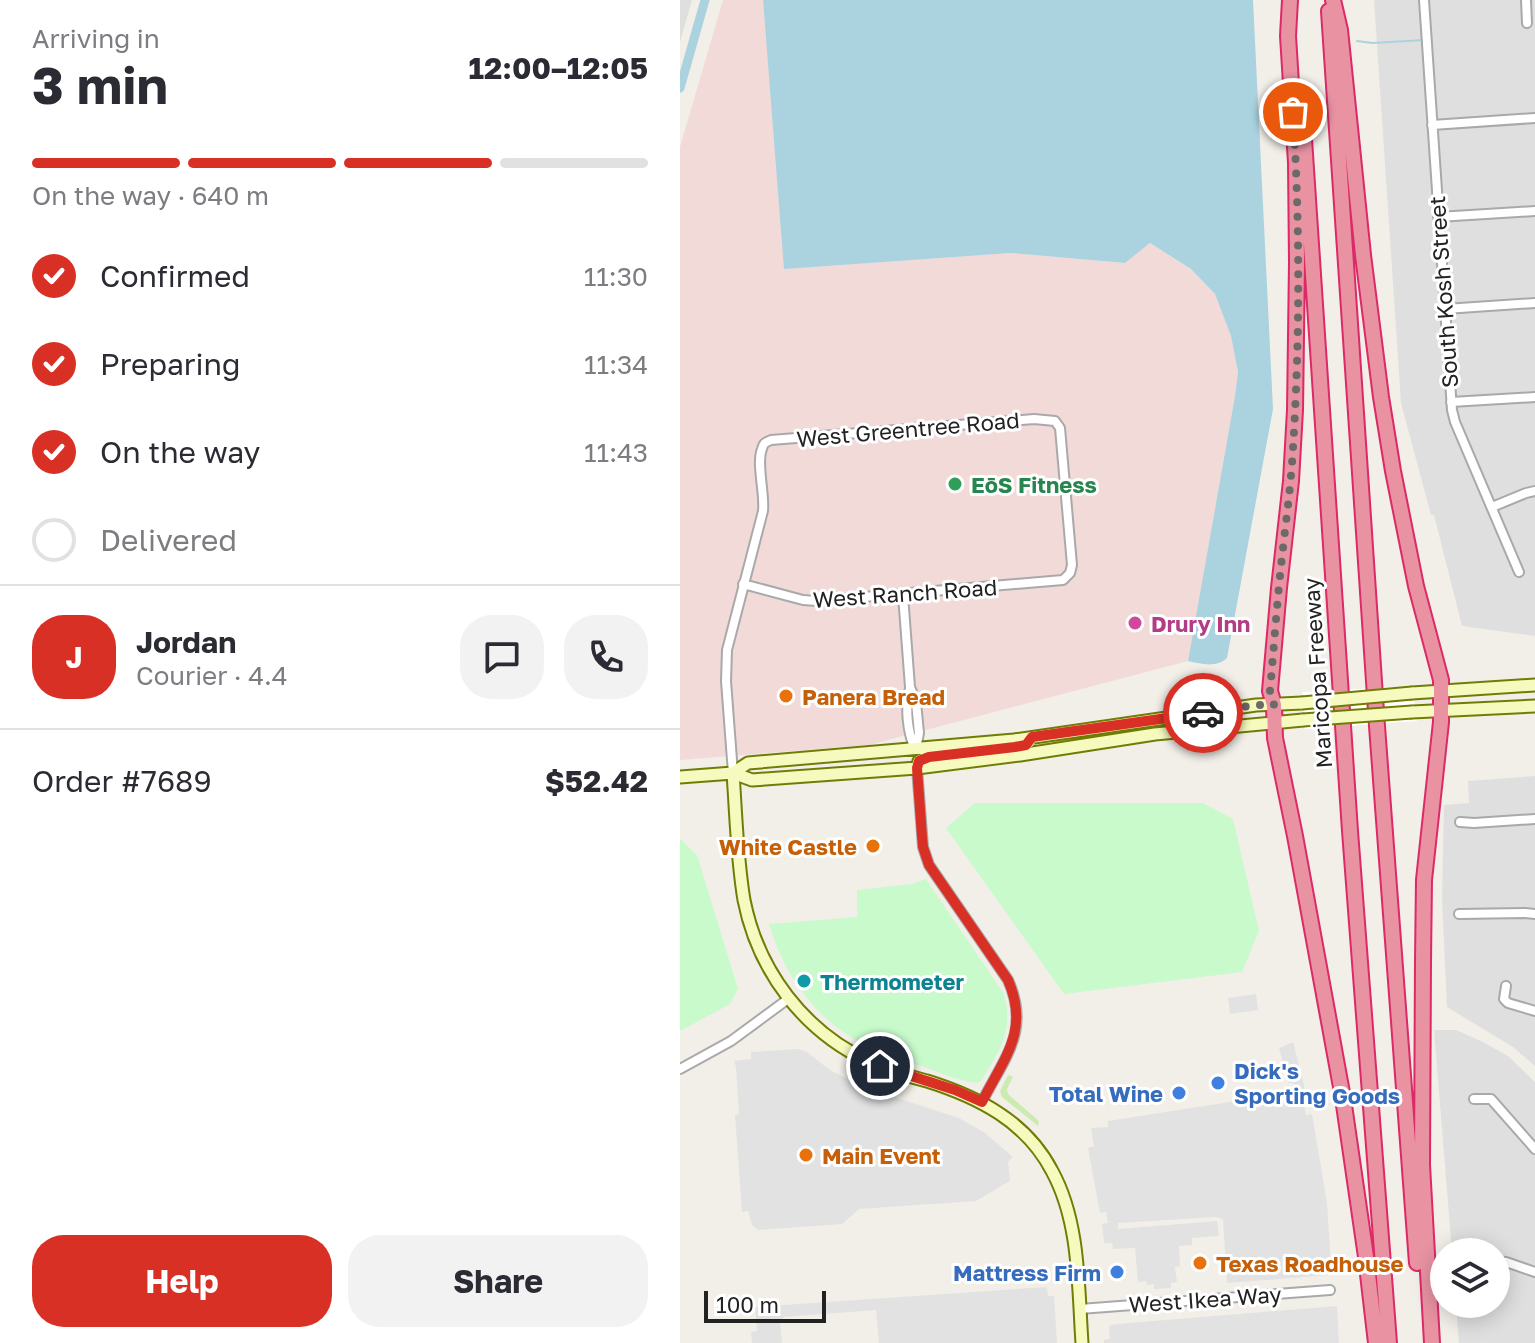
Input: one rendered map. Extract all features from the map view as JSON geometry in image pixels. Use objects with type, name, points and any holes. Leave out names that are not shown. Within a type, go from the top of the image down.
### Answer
[{"type":"highway","points":[[1292,0],[1288,36],[1296,163],[1295,410],[1270,691],[1274,705],[1275,738],[1343,1098],[1376,1343]]},
{"type":"highway","name":"Maricopa Freeway","points":[[1292,0],[1389,1343]]},
{"type":"highway","points":[[1330,0],[1340,30],[1381,397],[1410,559],[1441,680],[1442,711],[1424,880],[1422,1165],[1432,1343]]},
{"type":"highway","points":[[1330,0],[1376,714],[1423,1343]]},
{"type":"main road","points":[[733,773],[748,763],[1032,737],[1256,705],[1535,685]]},
{"type":"main road","points":[[680,777],[733,773],[752,780],[917,768],[1155,734],[1303,720],[1535,706]]},
{"type":"main road","points":[[917,768],[919,761],[929,757],[1026,745],[1032,737]]},
{"type":"main road","points":[[733,773],[741,876],[748,915],[760,951],[788,999],[825,1035],[854,1054],[982,1102],[1023,1132],[1047,1161],[1066,1203],[1072,1226],[1082,1343]]},
{"type":"street","points":[[1424,0],[1434,0]]},
{"type":"street","name":"South Kosh Street","points":[[1424,0],[1451,402],[1455,422],[1519,572]]},
{"type":"street","points":[[1526,0],[1527,23]]},
{"type":"street","points":[[1432,125],[1535,118]]},
{"type":"street","points":[[1438,217],[1535,211]]},
{"type":"street","points":[[1445,309],[1535,303]]},
{"type":"street","points":[[1451,402],[1535,397]]},
{"type":"street","name":"West Greentree Road","points":[[743,584],[763,511],[762,446],[771,440],[1034,419],[1055,421],[1060,428],[1072,565],[1067,578]]},
{"type":"street","points":[[1492,507],[1535,491]]},
{"type":"street","name":"West Ranch Road","points":[[743,584],[817,601],[1056,582],[1067,578]]},
{"type":"street","points":[[733,773],[726,659],[743,584]]},
{"type":"street","points":[[903,595],[910,687],[907,701],[910,738],[916,749]]},
{"type":"street","points":[[917,768],[923,847],[929,865],[1008,980],[1017,1008],[1018,1022],[1012,1045],[982,1102]]},
{"type":"street","points":[[1460,822],[1535,819]]},
{"type":"street","points":[[1459,914],[1535,914]]},
{"type":"street","points":[[1506,986],[1504,999],[1508,1003],[1535,1011]]},
{"type":"street","points":[[680,1069],[731,1041],[788,999]]},
{"type":"street","points":[[1474,1099],[1491,1099],[1535,1149]]},
{"type":"street","points":[[1510,1263],[1535,1272]]},
{"type":"street","name":"West Ikea Way","points":[[1080,1309],[1330,1290]]},
{"type":"shaded area","points":[[680,0],[692,0],[680,42]]},
{"type":"shaded area","points":[[723,0],[763,0],[785,268],[1011,253],[1125,263],[1150,243],[1191,269],[1215,294],[1231,336],[1238,372],[1188,661],[869,745],[680,760],[680,147]]},
{"type":"shaded area","points":[[1374,0],[1535,0],[1535,636],[1462,626],[1401,403]]},
{"type":"shaded area","points":[[1535,776],[1535,1066],[1513,1047],[1447,1007],[1442,898],[1444,805],[1469,803],[1468,781]]},
{"type":"shaded area","points":[[1256,994],[1258,1010],[1230,1014],[1228,998]]},
{"type":"shaded area","points":[[1434,1030],[1456,1030],[1481,1041],[1508,1056],[1535,1082],[1535,1343],[1459,1343],[1457,1318],[1510,1318],[1510,1238],[1451,1238]]},
{"type":"shaded area","points":[[1293,1042],[1304,1085],[1306,1115],[1312,1114],[1327,1203],[1331,1265],[1324,1266],[1329,1275],[1227,1283],[1223,1219],[1118,1223],[1118,1229],[1217,1221],[1219,1236],[1192,1238],[1192,1245],[1179,1246],[1180,1266],[1175,1267],[1177,1282],[1171,1283],[1171,1288],[1154,1289],[1154,1284],[1138,1282],[1135,1248],[1113,1249],[1112,1243],[1104,1243],[1102,1224],[1108,1223],[1106,1212],[1100,1213],[1088,1148],[1094,1146],[1091,1128],[1108,1127],[1108,1121],[1282,1094],[1282,1100],[1289,1100],[1294,1083],[1288,1083],[1279,1048]]},
{"type":"shaded area","points":[[798,1049],[861,1086],[860,1091],[882,1101],[885,1094],[959,1118],[985,1133],[1013,1157],[1008,1162],[1010,1181],[976,1201],[859,1209],[842,1224],[758,1230],[752,1225],[748,1211],[742,1212],[734,1061],[751,1059],[751,1052]]},
{"type":"shaded area","points":[[1047,1287],[1048,1296],[1054,1296],[1057,1343],[879,1343],[876,1310],[784,1317],[780,1321],[782,1343],[752,1343],[751,1332],[757,1331],[755,1307]]},
{"type":"shaded area","points":[[1337,1306],[1339,1343],[1104,1343],[1104,1340],[1110,1339],[1109,1326],[1117,1324]]},
{"type":"green space","points":[[975,803],[1203,803],[1233,819],[1259,931],[1242,972],[1064,994],[946,828]]},
{"type":"green space","points":[[680,839],[697,855],[738,989],[730,1004],[680,1031]]},
{"type":"green space","points":[[926,879],[1004,994],[1007,1019],[1004,1039],[982,1080],[977,1083],[883,1054],[843,1032],[797,985],[786,967],[769,924],[857,917],[857,890],[912,884]]},
{"type":"green space","points":[[1008,1075],[1013,1077],[1008,1094],[1039,1121],[1038,1126],[1002,1097],[1000,1091]]},
{"type":"water","points":[[763,0],[1253,0],[1273,409],[1227,658],[1223,661],[1208,664],[1188,661],[1238,372],[1231,336],[1215,294],[1191,269],[1150,243],[1125,263],[1011,253],[784,269]]},
{"type":"pier","points":[[1412,686],[1417,721],[1304,729],[1302,692]]},
{"type":"waterway","points":[[680,88],[705,0]]},
{"type":"waterway","points":[[1357,41],[1425,40]]},
{"type":"way so far","points":[[1203,713],[1274,705],[1270,691],[1295,410],[1297,262],[1293,112]]},
{"type":"place","name":"EōS Fitness","points":[[955,484]]},
{"type":"place","name":"Drury Inn","points":[[1135,623]]},
{"type":"place","name":"Panera Bread","points":[[786,696]]},
{"type":"place","name":"White Castle","points":[[873,846]]},
{"type":"place","name":"Thermometer","points":[[804,981]]},
{"type":"place","name":"Dick's Sporting Goods","points":[[1218,1083]]},
{"type":"place","name":"Total Wine","points":[[1179,1093]]},
{"type":"place","name":"Main Event","points":[[806,1155]]},
{"type":"place","name":"Texas Roadhouse","points":[[1200,1263]]},
{"type":"place","name":"Mattress Firm","points":[[1117,1272]]},
{"type":"route","points":[[880,1066],[982,1102],[1012,1045],[1018,1022],[1008,980],[929,865],[923,847],[919,761],[929,757],[1026,745],[1032,737],[1203,713]]}]
